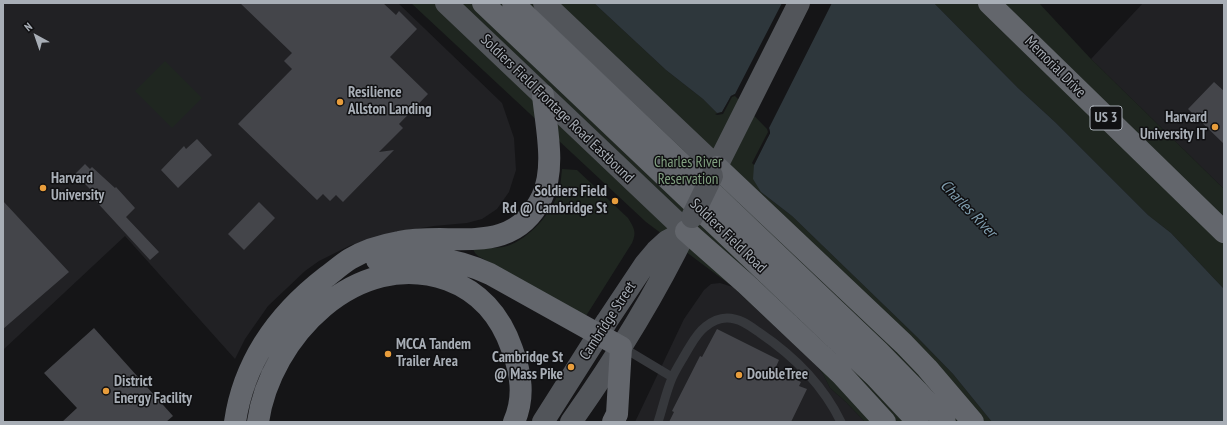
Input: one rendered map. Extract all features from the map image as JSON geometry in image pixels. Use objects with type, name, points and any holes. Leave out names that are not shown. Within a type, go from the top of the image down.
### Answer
[{"type":"highway","name":"Soldiers Field Road","points":[[483,3],[875,376],[918,422]]},
{"type":"highway","name":"Soldiers Field Road","points":[[513,3],[878,351],[945,422]]},
{"type":"highway","name":"Memorial Drive","points":[[989,3],[1224,232]]},
{"type":"highway","points":[[235,422],[238,405],[254,361],[264,342],[278,322],[288,310],[310,290],[349,260],[375,248],[424,238],[485,239],[504,234],[524,222],[538,204],[546,189],[548,181],[549,154],[543,95]]},
{"type":"highway","points":[[714,171],[904,344],[927,368],[972,422]]},
{"type":"highway","points":[[689,224],[746,284],[842,375],[885,422]]},
{"type":"highway","points":[[322,281],[370,262],[392,257],[414,256],[449,260],[490,274],[621,347],[617,414],[614,422]]},
{"type":"highway","points":[[258,422],[264,394],[274,370],[288,345],[308,321],[325,305],[353,287],[378,277],[405,273],[438,277],[457,284],[469,290],[478,297],[495,316],[506,333],[512,347],[521,381],[521,401],[514,422]]},
{"type":"main road","name":"Soldiers Field Frontage Road Eastbound","points":[[446,3],[543,95],[689,224]]},
{"type":"main road","points":[[544,3],[714,171]]},
{"type":"main road","name":"Cambridge Street","points":[[571,422],[598,383],[648,302],[689,224],[729,140],[795,12]]},
{"type":"main road","name":"Cambridge Street","points":[[543,422],[598,334],[645,264],[667,241],[689,224]]},
{"type":"lane","points":[[658,422],[672,377],[691,344],[703,328],[719,319],[728,318],[748,324],[776,343],[800,365],[826,395],[841,422]]},
{"type":"lane","points":[[621,347],[672,377]]},
{"type":"shaded area","points":[[3,3],[398,3],[502,103],[514,138],[516,170],[509,192],[497,209],[482,219],[467,223],[396,232],[351,245],[319,261],[305,271],[268,306],[245,339],[235,359],[125,236],[3,350]]},
{"type":"shaded area","points":[[1143,3],[1224,3],[1224,189],[1091,59]]},
{"type":"shaded area","points":[[720,283],[733,287],[817,366],[830,388],[865,422],[635,422],[684,319],[704,290],[711,284]]},
{"type":"green space","name":"Charles River Reservation","points":[[411,3],[594,3],[666,70],[703,99],[717,113],[731,96],[735,94],[769,128],[761,192],[792,216],[917,337],[953,374],[992,422],[865,422],[830,388],[817,366],[733,287],[646,222]]},
{"type":"green space","points":[[934,3],[1039,3],[1091,59],[1224,189],[1224,289],[1171,233],[1148,215],[1055,122],[1018,88]]},
{"type":"green space","points":[[165,61],[202,98],[172,128],[135,91]]},
{"type":"green space","points":[[562,169],[577,170],[628,218],[634,230],[632,243],[586,316],[478,256],[473,249],[507,246],[532,231],[546,216],[556,198],[560,188]]},
{"type":"water","name":"Charles River","points":[[594,3],[934,3],[1018,88],[1055,122],[1148,215],[1171,233],[1224,289],[1224,422],[992,422],[953,374],[917,337],[792,216],[761,192],[753,179],[754,165],[770,133],[769,128],[735,94],[731,96],[722,112],[717,113],[703,99],[666,70]]},
{"type":"pier","points":[[782,3],[832,3],[769,128],[770,133],[754,165],[752,163],[768,132],[767,129],[735,96],[732,97],[723,114],[715,114],[722,112],[731,96],[735,94]]},
{"type":"building","name":"Resilience Allston Landing","points":[[240,3],[383,3],[396,15],[399,11],[417,29],[390,57],[428,94],[399,124],[403,128],[379,152],[394,150],[343,202],[336,195],[330,201],[323,194],[317,200],[238,124],[292,69],[284,61],[292,53]]},
{"type":"building","name":"Harvard University IT","points":[[1214,82],[1224,91],[1224,144],[1188,109]]},
{"type":"building","points":[[197,139],[212,155],[178,188],[161,170],[184,146],[186,149]]},
{"type":"building","points":[[85,164],[90,169],[92,167],[115,188],[116,187],[135,208],[126,217],[159,252],[150,260],[93,198],[96,195],[75,174]]},
{"type":"building","points":[[3,201],[69,272],[3,329]]},
{"type":"building","points":[[259,202],[275,218],[244,250],[228,234]]},
{"type":"building","name":"District Energy Facility","points":[[94,328],[173,416],[166,422],[62,422],[77,408],[44,373]]},
{"type":"building","name":"DoubleTree","points":[[717,329],[779,360],[775,369],[801,382],[799,386],[807,389],[791,422],[669,422],[674,412],[672,411],[700,356],[702,357]]},
{"type":"place","name":"Resilience Allston Landing","points":[[340,102]]},
{"type":"place","name":"Harvard University IT","points":[[1215,127]]},
{"type":"place","name":"Harvard University","points":[[43,188]]},
{"type":"place","name":"Soldiers Field Rd @ Cambridge St","points":[[615,201]]},
{"type":"place","name":"MCCA Tandem Trailer Area","points":[[388,354]]},
{"type":"place","name":"Cambridge St @ Mass Pike","points":[[571,367]]},
{"type":"place","name":"DoubleTree","points":[[739,375]]},
{"type":"place","name":"District Energy Facility","points":[[106,391]]}]
